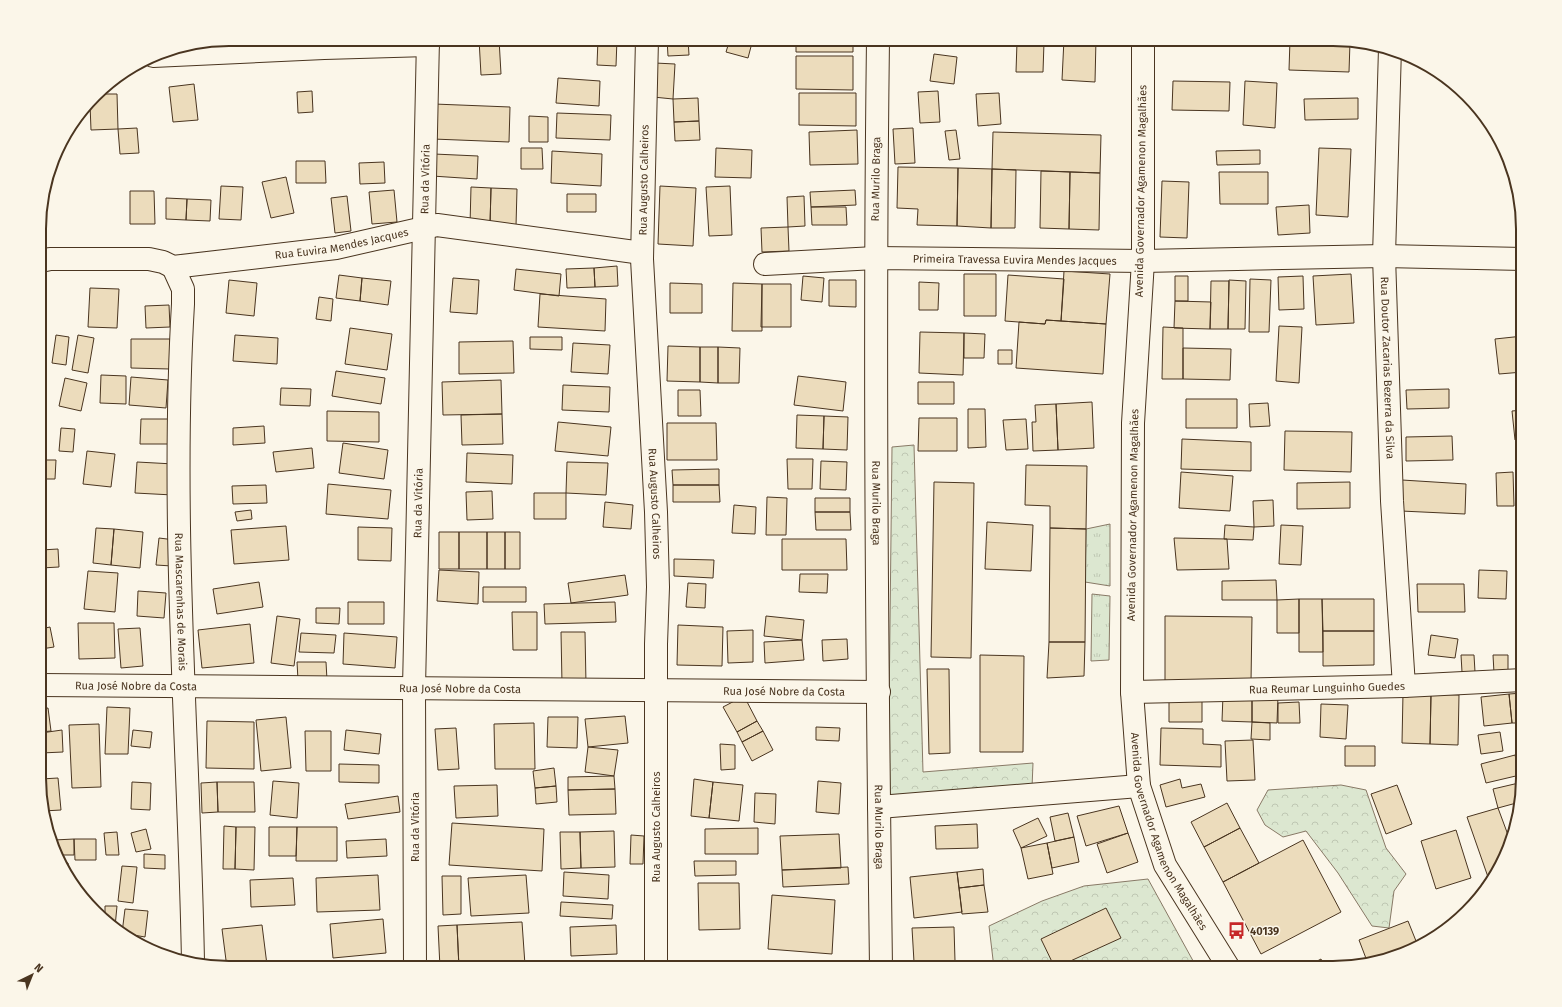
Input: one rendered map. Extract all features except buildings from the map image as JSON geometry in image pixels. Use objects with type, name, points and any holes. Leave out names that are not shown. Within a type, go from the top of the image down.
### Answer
[{"type":"street","points":[[173,55],[349,46]]},
{"type":"street","name":"Rua da Vitória","points":[[415,961],[414,688],[428,46]]},
{"type":"street","name":"Rua Augusto Calheiros","points":[[647,46],[642,253],[657,527],[656,961]]},
{"type":"street","name":"Rua Murilo Braga","points":[[878,46],[875,258],[877,356],[875,447],[881,961]]},
{"type":"street","name":"Avenida Governador Agamenon Magalhães","points":[[1142,46],[1143,261],[1133,423],[1132,692],[1139,786],[1165,865],[1225,961]]},
{"type":"street","name":"Rua Doutor Zacarias Bezerra da Silva","points":[[1390,55],[1384,256],[1392,501],[1404,686]]},
{"type":"street","name":"Rua Euvira Mendes Jacques","points":[[46,260],[149,259],[163,262],[173,267],[336,248],[437,225],[642,253]]},
{"type":"street","name":"Primeira Travessa Euvira Mendes Jacques","points":[[765,264],[875,258],[1143,261],[1384,256]]},
{"type":"street","points":[[1384,256],[1516,259]]},
{"type":"street","name":"Rua Mascarenhas de Morais","points":[[173,267],[183,289],[178,412],[179,522],[193,957]]},
{"type":"street","name":"Rua Reumar Lunguinho Guedes","points":[[1132,692],[1404,686],[1516,680]]},
{"type":"street","name":"Rua José Nobre da Costa","points":[[46,685],[879,692]]},
{"type":"street","points":[[879,807],[1139,786]]},
{"type":"green space","points":[[914,445],[923,772],[1033,763],[1032,788],[888,802],[892,447]]},
{"type":"green space","points":[[1110,524],[1110,586],[1085,582],[1086,529]]},
{"type":"green space","points":[[1092,594],[1110,596],[1109,660],[1091,661]]},
{"type":"green space","points":[[1341,785],[1366,790],[1386,848],[1406,874],[1394,891],[1389,928],[1372,926],[1338,873],[1306,831],[1283,837],[1265,825],[1257,810],[1268,790]]},
{"type":"green space","points":[[1148,879],[1193,961],[993,961],[989,926],[1042,901],[1084,886]]},
{"type":"place","name":"40139","points":[[1237,931]]}]
